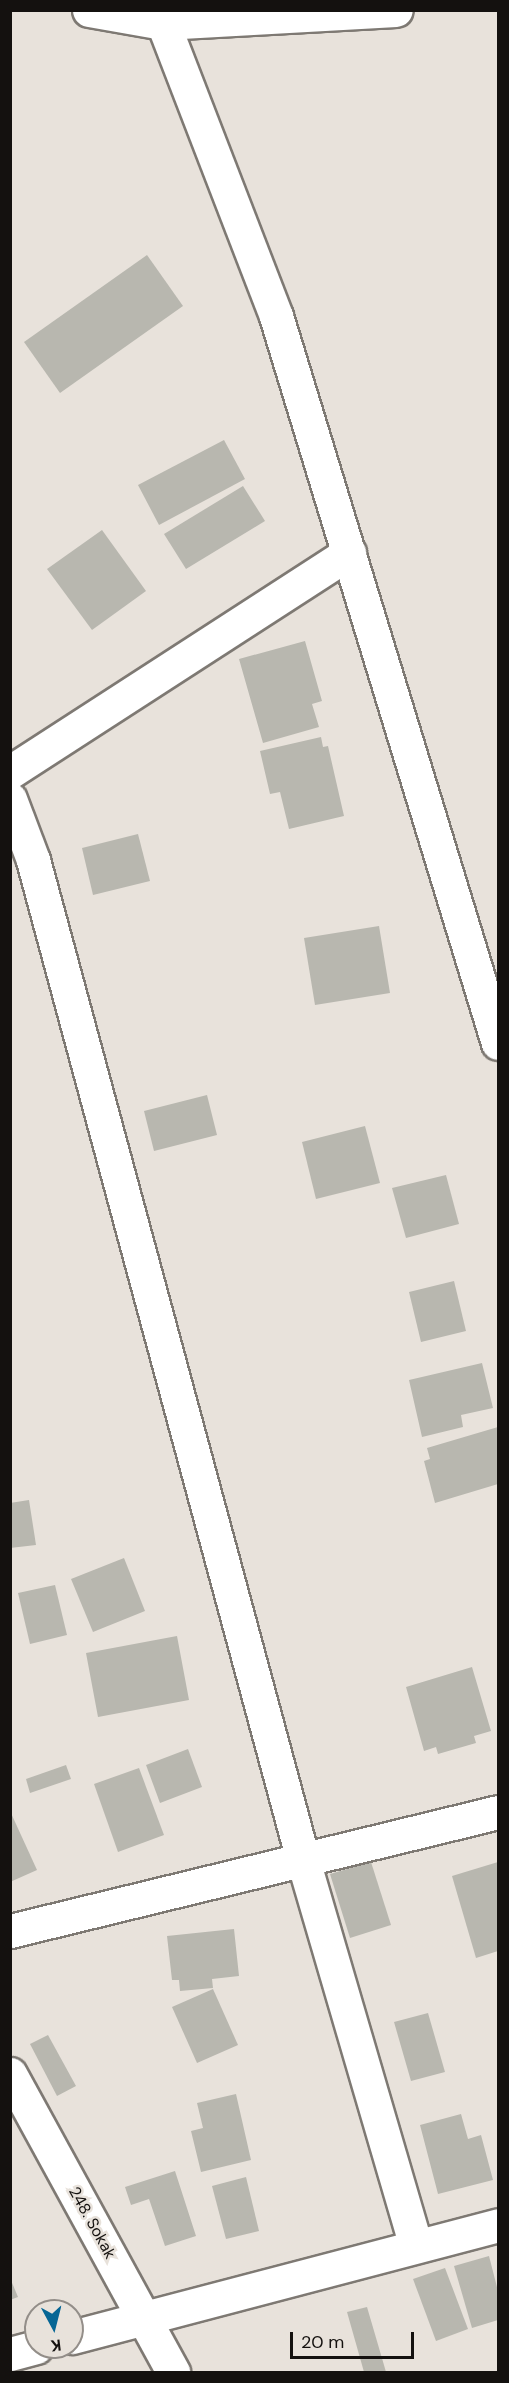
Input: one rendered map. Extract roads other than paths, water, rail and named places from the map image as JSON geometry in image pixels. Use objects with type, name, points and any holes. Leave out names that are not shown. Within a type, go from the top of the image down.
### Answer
[{"type":"street","points":[[89,10],[163,23],[396,10]]},
{"type":"street","points":[[163,23],[276,316],[498,1043]]},
{"type":"street","points":[[10,772],[349,553]]},
{"type":"street","points":[[10,799],[33,860],[303,1860],[416,2246]]},
{"type":"street","points":[[10,1931],[498,1812]]},
{"type":"street","name":"248. Sokak","points":[[10,2074],[173,2373]]},
{"type":"street","points":[[84,2334],[498,2225]]}]
